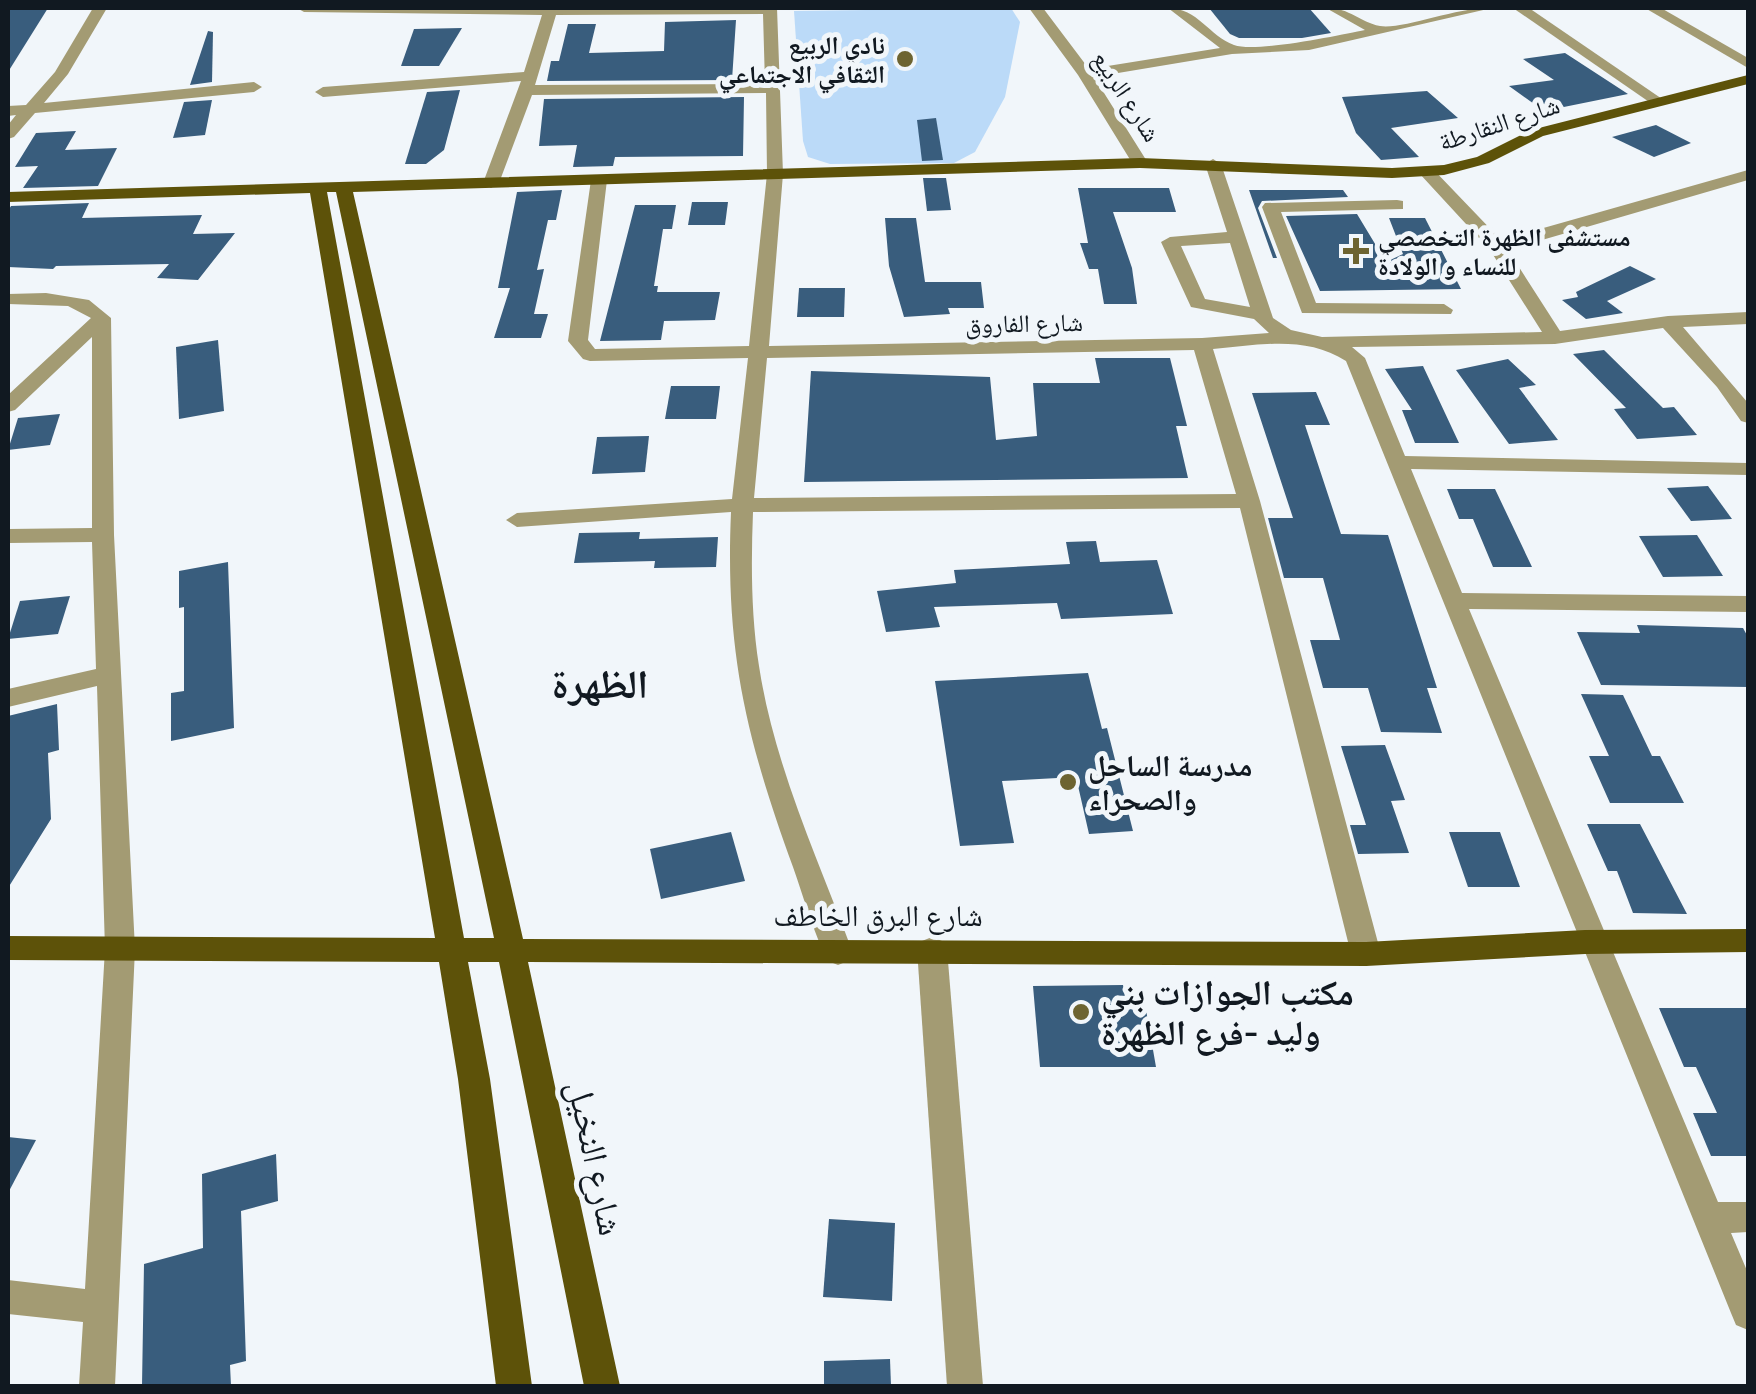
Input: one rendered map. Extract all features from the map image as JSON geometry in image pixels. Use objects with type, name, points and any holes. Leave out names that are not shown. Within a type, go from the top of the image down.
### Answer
[{"type":"main road","name":"شارع النقارطة","points":[[8,198],[1140,163],[1392,173],[1483,160],[1537,134],[1748,80]]},
{"type":"main road","name":"شارع النخيل","points":[[344,188],[602,1386]]},
{"type":"main road","points":[[318,189],[474,1079],[514,1386]]},
{"type":"main road","name":"شارع البرق الخاطف","points":[[8,948],[508,947],[838,953],[932,949],[1366,954],[1592,941],[1748,941]]},
{"type":"street","points":[[8,134],[62,74],[100,8]]},
{"type":"street","points":[[304,8],[769,9],[775,174],[743,504],[742,626],[750,685],[838,953]]},
{"type":"street","name":"شارع الربيع","points":[[1036,8],[1084,74],[1140,163]]},
{"type":"street","points":[[1174,8],[1232,50]]},
{"type":"street","points":[[1333,8],[1381,32]]},
{"type":"street","points":[[1084,74],[1232,50],[1309,46],[1485,8]]},
{"type":"street","points":[[1520,8],[1660,103]]},
{"type":"street","points":[[1652,8],[1748,64]]},
{"type":"street","points":[[490,183],[528,83],[550,10]]},
{"type":"street","points":[[323,92],[528,83],[774,88]]},
{"type":"street","points":[[8,111],[254,87]]},
{"type":"street","points":[[1213,164],[1262,249],[1310,310],[1444,310]]},
{"type":"street","points":[[1425,170],[1498,248],[1555,338]]},
{"type":"street","points":[[1498,248],[1748,175]]},
{"type":"street","name":"شارع الفاروق","points":[[599,180],[578,341],[583,351],[608,357],[1202,344],[1292,337],[1327,342]]},
{"type":"street","points":[[1292,337],[1272,328],[1263,315],[1262,249],[1271,206],[1397,205]]},
{"type":"street","points":[[1262,249],[1170,242],[1198,303],[1263,315]]},
{"type":"street","points":[[8,299],[85,303],[102,318],[104,535],[120,949],[97,1386]]},
{"type":"street","points":[[8,406],[102,318]]},
{"type":"street","points":[[1327,342],[1555,338],[1668,322],[1748,318]]},
{"type":"street","points":[[1668,322],[1748,417]]},
{"type":"street","points":[[1327,342],[1355,358],[1748,1313]]},
{"type":"street","points":[[1202,344],[1249,501],[1366,954]]},
{"type":"street","points":[[1397,462],[1748,469]]},
{"type":"street","points":[[517,520],[743,504],[1249,501]]},
{"type":"street","points":[[8,536],[104,535]]},
{"type":"street","points":[[1454,601],[1748,604]]},
{"type":"street","points":[[8,698],[112,674]]},
{"type":"street","points":[[932,949],[965,1386]]},
{"type":"street","points":[[1708,1218],[1748,1217]]},
{"type":"street","points":[[8,1297],[100,1307]]},
{"type":"shaded area","name":"نادي الربيع الثقافي الاجتماعي","points":[[1011,8],[1020,22],[1005,97],[975,152],[954,163],[830,164],[808,157],[803,141],[794,11]]},
{"type":"building","points":[[8,8],[48,8],[8,72]]},
{"type":"building","points":[[1209,8],[1309,8],[1331,33],[1302,38],[1239,38],[1230,34]]},
{"type":"building","points":[[736,20],[732,80],[547,81],[551,61],[559,61],[568,24],[596,24],[589,53],[664,51],[665,22]]},
{"type":"building","points":[[462,28],[439,66],[401,66],[414,29]]},
{"type":"building","points":[[208,31],[213,32],[212,82],[190,85]]},
{"type":"building","points":[[1565,53],[1628,94],[1544,111],[1509,86],[1554,80],[1523,59]]},
{"type":"building","points":[[460,90],[444,150],[426,164],[405,164],[427,92]]},
{"type":"building","points":[[1427,91],[1458,118],[1391,128],[1419,157],[1381,160],[1356,133],[1342,97]]},
{"type":"building","points":[[744,97],[743,156],[615,157],[613,166],[573,167],[577,145],[539,146],[544,99]]},
{"type":"building","points":[[212,100],[205,135],[173,138],[184,102]]},
{"type":"building","points":[[936,118],[943,160],[922,161],[917,120]]},
{"type":"building","points":[[1656,125],[1691,143],[1654,157],[1612,137]]},
{"type":"building","points":[[76,131],[65,150],[117,148],[98,186],[23,188],[38,166],[15,167],[36,133]]},
{"type":"building","points":[[923,178],[946,178],[951,210],[927,211]]},
{"type":"building","points":[[1078,188],[1169,188],[1176,212],[1113,212],[1132,268],[1137,304],[1104,304],[1098,269],[1089,269],[1080,243],[1088,243]]},
{"type":"building","points":[[562,190],[556,220],[548,220],[537,270],[544,269],[534,314],[548,314],[541,338],[494,338],[510,288],[498,288],[517,192]]},
{"type":"building","points":[[1249,190],[1343,190],[1348,197],[1262,201],[1258,208],[1277,258],[1273,258]]},
{"type":"building","points":[[692,202],[728,202],[725,225],[688,225]]},
{"type":"building","points":[[89,203],[82,218],[202,215],[193,234],[235,233],[198,280],[157,278],[169,264],[8,267],[11,206]]},
{"type":"building","points":[[635,205],[676,205],[672,229],[663,229],[654,286],[658,286],[657,292],[720,292],[715,320],[664,321],[661,340],[600,341]]},
{"type":"building","points":[[1357,214],[1386,262],[1403,254],[1389,218],[1425,218],[1461,289],[1320,291],[1286,216]]},
{"type":"building","points":[[885,218],[916,218],[925,282],[981,282],[984,308],[948,308],[950,314],[904,317],[889,266]]},
{"type":"building","points":[[1630,266],[1656,279],[1607,301],[1623,313],[1586,319],[1562,300],[1578,297],[1576,292]]},
{"type":"building","points":[[799,288],[845,288],[844,317],[797,317]]},
{"type":"building","points":[[218,340],[224,411],[179,419],[176,347]]},
{"type":"building","points":[[1604,350],[1663,408],[1674,407],[1697,435],[1637,439],[1614,409],[1626,408],[1573,354]]},
{"type":"building","points":[[1095,358],[1170,358],[1187,426],[1176,426],[1188,478],[804,482],[811,371],[990,377],[996,440],[1037,436],[1033,383],[1100,383]]},
{"type":"building","points":[[1508,359],[1536,385],[1519,388],[1558,440],[1509,444],[1456,370]]},
{"type":"building","points":[[1423,366],[1459,443],[1415,443],[1402,410],[1412,410],[1385,369]]},
{"type":"building","points":[[671,386],[720,386],[716,419],[665,419]]},
{"type":"building","points":[[1316,392],[1330,425],[1305,425],[1341,534],[1388,535],[1437,688],[1427,688],[1442,733],[1381,732],[1368,688],[1323,688],[1310,640],[1340,640],[1323,578],[1284,578],[1268,518],[1293,518],[1252,393]]},
{"type":"building","points":[[60,414],[50,445],[8,450],[18,418]]},
{"type":"building","points":[[649,436],[645,472],[592,474],[597,437]]},
{"type":"building","points":[[1708,486],[1732,519],[1691,521],[1667,488]]},
{"type":"building","points":[[1447,489],[1495,489],[1532,567],[1493,567],[1473,519],[1459,519]]},
{"type":"building","points":[[640,532],[639,539],[718,537],[716,567],[654,568],[655,561],[574,563],[579,533]]},
{"type":"building","points":[[1697,535],[1723,576],[1663,577],[1639,536]]},
{"type":"building","points":[[1096,541],[1100,562],[1157,560],[1173,614],[1061,619],[1057,603],[934,607],[940,627],[886,632],[877,591],[956,583],[954,570],[1070,564],[1066,542]]},
{"type":"building","points":[[228,562],[234,728],[171,741],[171,693],[184,691],[184,607],[179,608],[179,571]]},
{"type":"building","points":[[70,596],[58,634],[8,639],[20,601]]},
{"type":"building","points":[[1637,625],[1743,628],[1748,637],[1748,687],[1601,685],[1577,632],[1640,633]]},
{"type":"building","points":[[1088,673],[1102,729],[1107,728],[1133,831],[1089,834],[1076,777],[1002,781],[1014,843],[960,846],[935,681]]},
{"type":"building","points":[[1581,694],[1623,695],[1652,756],[1660,756],[1684,803],[1610,803],[1589,756],[1609,756]]},
{"type":"building","points":[[57,704],[59,750],[48,753],[51,819],[8,888],[8,716]]},
{"type":"building","points":[[1385,745],[1405,800],[1391,801],[1409,853],[1358,854],[1350,825],[1366,825],[1341,746]]},
{"type":"building","points":[[1587,824],[1640,824],[1687,914],[1633,913],[1617,871],[1608,871]]},
{"type":"building","points":[[731,832],[745,881],[661,899],[650,849]]},
{"type":"building","points":[[1449,832],[1500,832],[1520,887],[1468,887]]},
{"type":"building","points":[[1123,985],[1126,1004],[1145,1004],[1156,1067],[1040,1067],[1033,986]]},
{"type":"building","points":[[1659,1008],[1748,1008],[1748,1156],[1711,1156],[1693,1113],[1717,1113],[1696,1067],[1684,1067]]},
{"type":"building","points":[[8,1137],[36,1140],[8,1193]]},
{"type":"building","points":[[276,1154],[278,1201],[241,1211],[246,1361],[230,1365],[231,1386],[142,1386],[144,1264],[203,1248],[202,1174]]},
{"type":"building","points":[[829,1219],[895,1223],[892,1301],[823,1297]]},
{"type":"building","points":[[890,1359],[891,1386],[824,1386],[824,1361]]},
{"type":"place","name":"نادي الربيع الثقافي الاجتماعي","points":[[905,59]]},
{"type":"place","name":"مستشفى الظهرة التخصصي للنساء و الولادة","points":[[1356,251]]},
{"type":"place","name":"مدرسة الساحل والصحراء","points":[[1068,782]]},
{"type":"place","name":"مكتب الجوازات بني وليد -فرع الظهرة","points":[[1081,1012]]},
{"type":"district","name":"الظهرة","points":[[600,683]]}]
